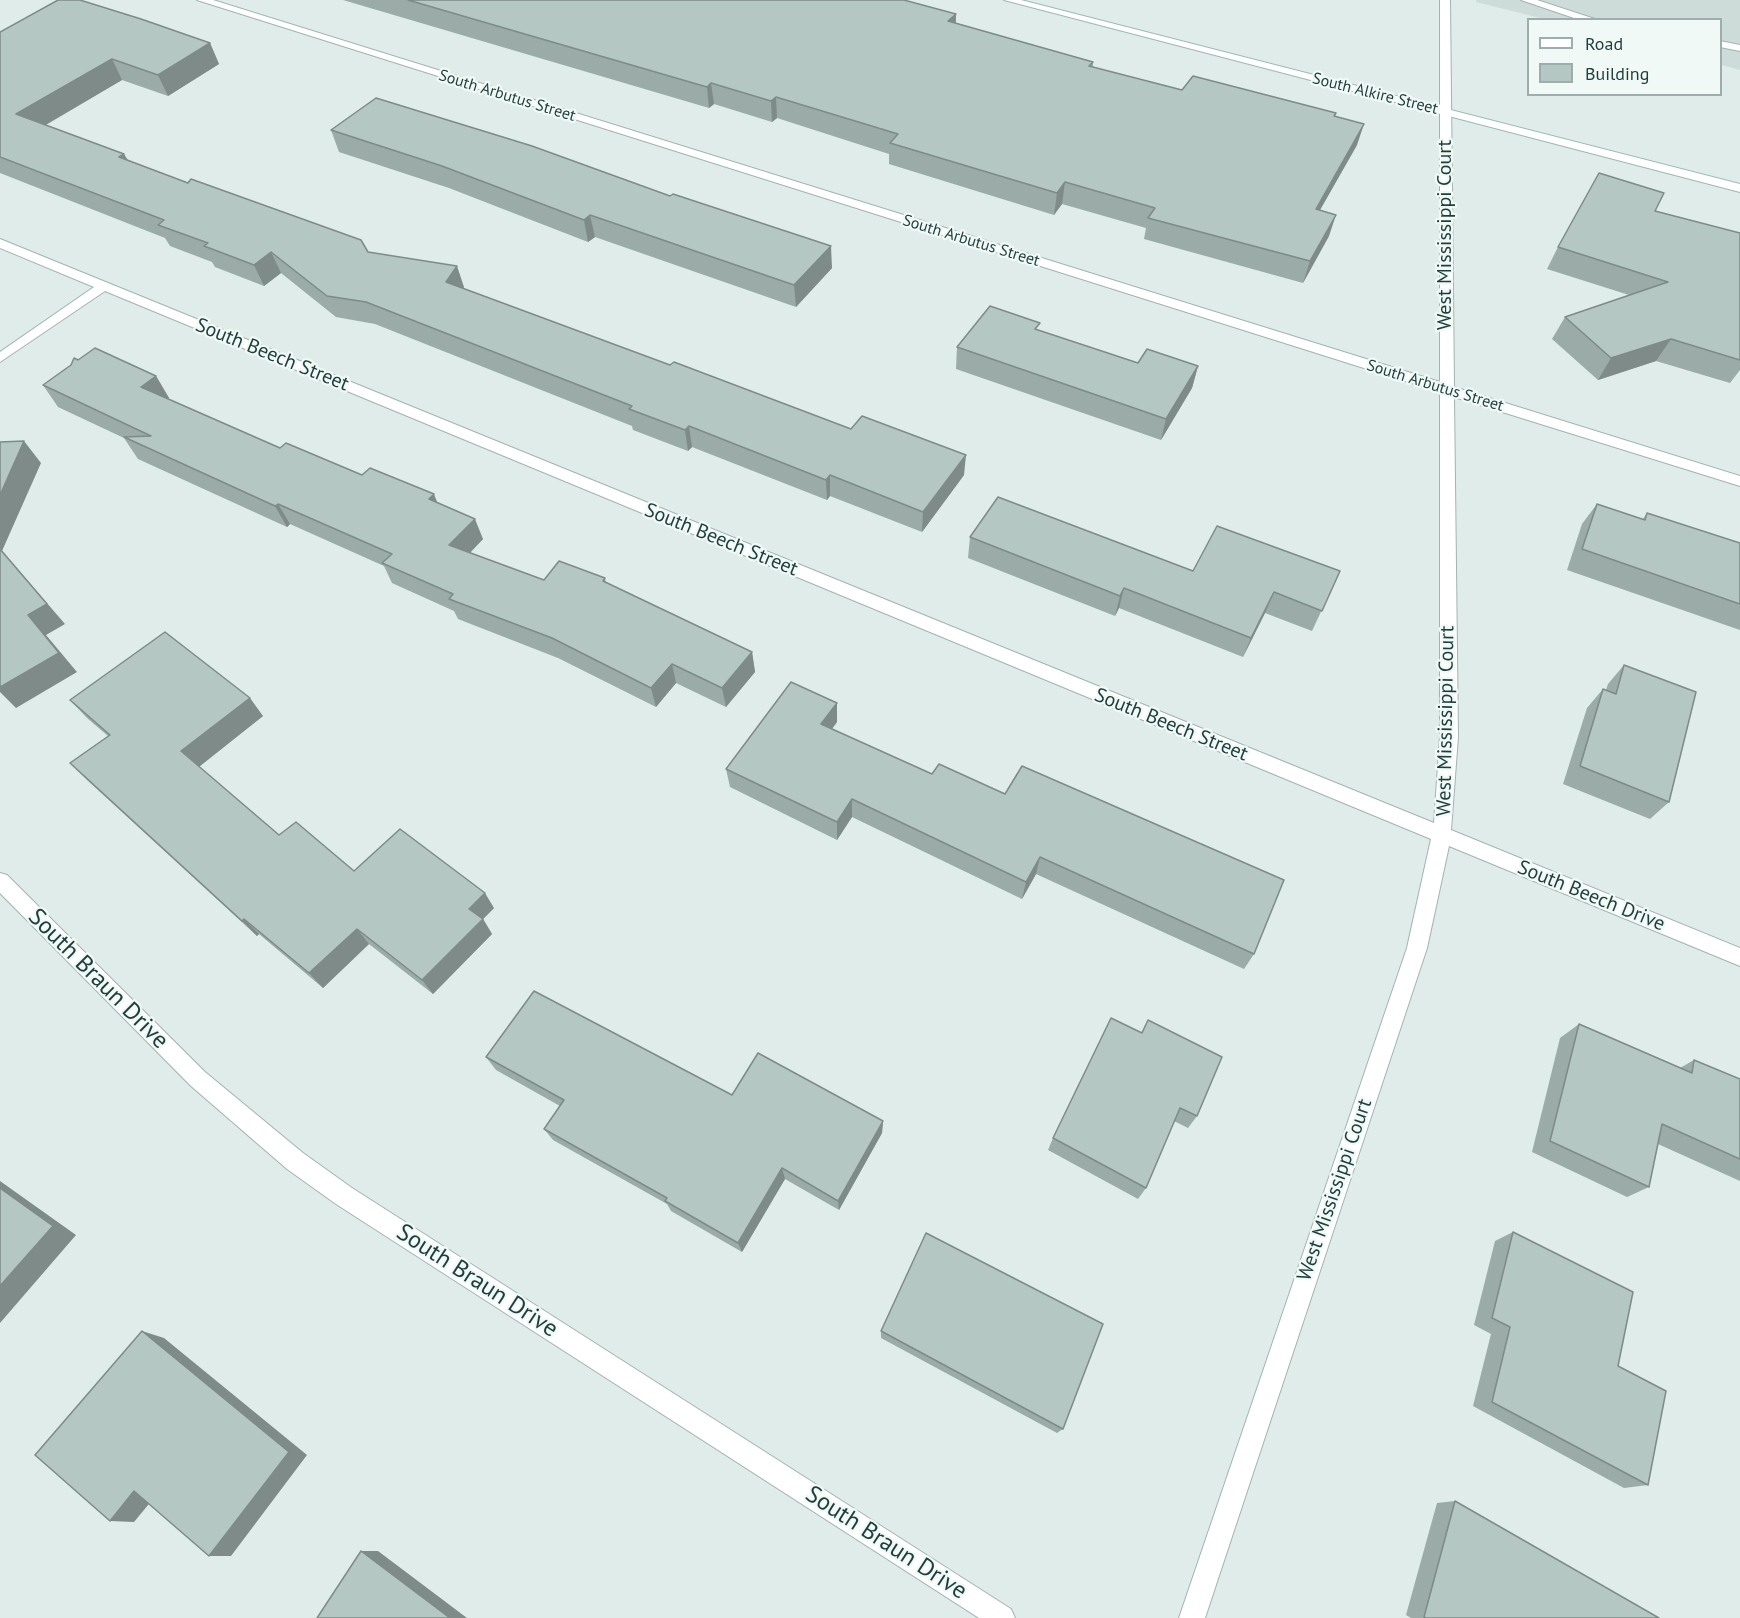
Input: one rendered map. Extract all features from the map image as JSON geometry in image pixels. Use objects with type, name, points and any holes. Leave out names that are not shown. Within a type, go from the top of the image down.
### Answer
[{"type":"street","name":"South Arbutus Street","points":[[202,0],[1740,481]]},
{"type":"street","name":"South Alkire Street","points":[[1009,0],[1740,188]]},
{"type":"street","name":"West Mississippi Court","points":[[1192,1618],[1417,948],[1437,871],[1443,836],[1448,791],[1449,737],[1445,0]]},
{"type":"street","points":[[1526,0],[1586,18]]},
{"type":"street","points":[[1722,44],[1740,48]]},
{"type":"street","name":"South Beech Street","points":[[0,243],[1443,836]]},
{"type":"street","points":[[0,358],[104,286]]},
{"type":"street","name":"South Beech Drive","points":[[1443,836],[1740,957]]},
{"type":"street","name":"South Braun Drive","points":[[0,881],[198,1079],[295,1161],[344,1196],[1002,1618]]},
{"type":"shaded area","points":[[1476,0],[1740,0],[1740,70],[1722,65],[1722,18],[1540,18],[1476,2]]},
{"type":"building","points":[[58,0],[80,0],[210,43],[158,75],[112,59],[16,114],[124,154],[119,157],[188,183],[191,179],[361,240],[368,252],[457,266],[446,282],[670,365],[674,362],[851,429],[862,416],[966,455],[923,512],[830,475],[826,480],[689,426],[685,430],[629,409],[632,406],[366,302],[327,296],[271,252],[254,265],[204,246],[208,243],[158,225],[164,220],[0,157],[0,32]]},
{"type":"building","points":[[408,0],[904,0],[956,14],[948,21],[1093,62],[1089,66],[1182,90],[1193,76],[1336,113],[1334,116],[1364,124],[1316,209],[1336,215],[1310,261],[1148,218],[1155,208],[1065,182],[1057,193],[890,143],[898,134],[776,97],[771,101],[711,83],[707,87]]},
{"type":"building","points":[[376,98],[532,146],[670,196],[673,194],[831,246],[794,285],[590,215],[584,220],[442,166],[331,130]]},
{"type":"building","points":[[1599,173],[1664,193],[1655,211],[1740,233],[1740,360],[1671,339],[1611,358],[1565,317],[1668,282],[1558,247]]},
{"type":"building","points":[[990,306],[1040,323],[1035,329],[1138,363],[1147,349],[1198,366],[1166,419],[957,347]]},
{"type":"building","points":[[95,348],[156,376],[141,387],[280,448],[286,443],[362,475],[370,468],[434,494],[429,499],[475,519],[449,545],[544,580],[559,561],[605,578],[603,581],[752,652],[722,688],[672,664],[651,688],[552,638],[449,599],[453,594],[382,563],[392,554],[278,504],[275,506],[124,437],[151,436],[43,385],[71,365],[74,358],[78,360]]},
{"type":"building","points":[[24,441],[0,495],[0,442]]},
{"type":"building","points":[[998,497],[1193,571],[1217,526],[1340,571],[1322,611],[1274,592],[1251,638],[1124,588],[1120,596],[970,537]]},
{"type":"building","points":[[1597,504],[1645,520],[1647,513],[1740,543],[1740,604],[1582,549]]},
{"type":"building","points":[[0,549],[47,604],[28,615],[59,653],[0,687]]},
{"type":"building","points":[[165,632],[250,698],[181,751],[279,835],[296,822],[354,871],[400,829],[485,893],[469,909],[483,919],[422,980],[357,929],[309,973],[244,919],[242,921],[70,763],[110,735],[70,700]]},
{"type":"building","points":[[1624,665],[1696,692],[1669,802],[1580,766],[1603,689],[1616,694]]},
{"type":"building","points":[[791,682],[837,703],[821,724],[932,774],[939,764],[1005,794],[1022,766],[1284,880],[1254,954],[1040,857],[1026,882],[852,799],[837,822],[726,769]]},
{"type":"building","points":[[534,991],[732,1095],[758,1053],[883,1121],[838,1201],[782,1168],[738,1243],[665,1201],[667,1198],[544,1129],[564,1100],[486,1057]]},
{"type":"building","points":[[1111,1018],[1142,1033],[1148,1020],[1222,1057],[1197,1116],[1180,1108],[1146,1188],[1053,1138]]},
{"type":"building","points":[[1579,1024],[1692,1073],[1694,1060],[1740,1079],[1740,1159],[1662,1124],[1649,1187],[1550,1141]]},
{"type":"building","points":[[0,1188],[53,1226],[0,1286]]},
{"type":"building","points":[[1513,1232],[1633,1292],[1618,1366],[1666,1391],[1648,1485],[1492,1402],[1510,1327],[1492,1318]]},
{"type":"building","points":[[926,1233],[1103,1324],[1063,1429],[881,1331]]},
{"type":"building","points":[[142,1331],[289,1452],[209,1556],[134,1491],[110,1521],[35,1455]]},
{"type":"building","points":[[1455,1501],[1659,1618],[1424,1617]]},
{"type":"building","points":[[361,1551],[450,1618],[317,1618]]}]
